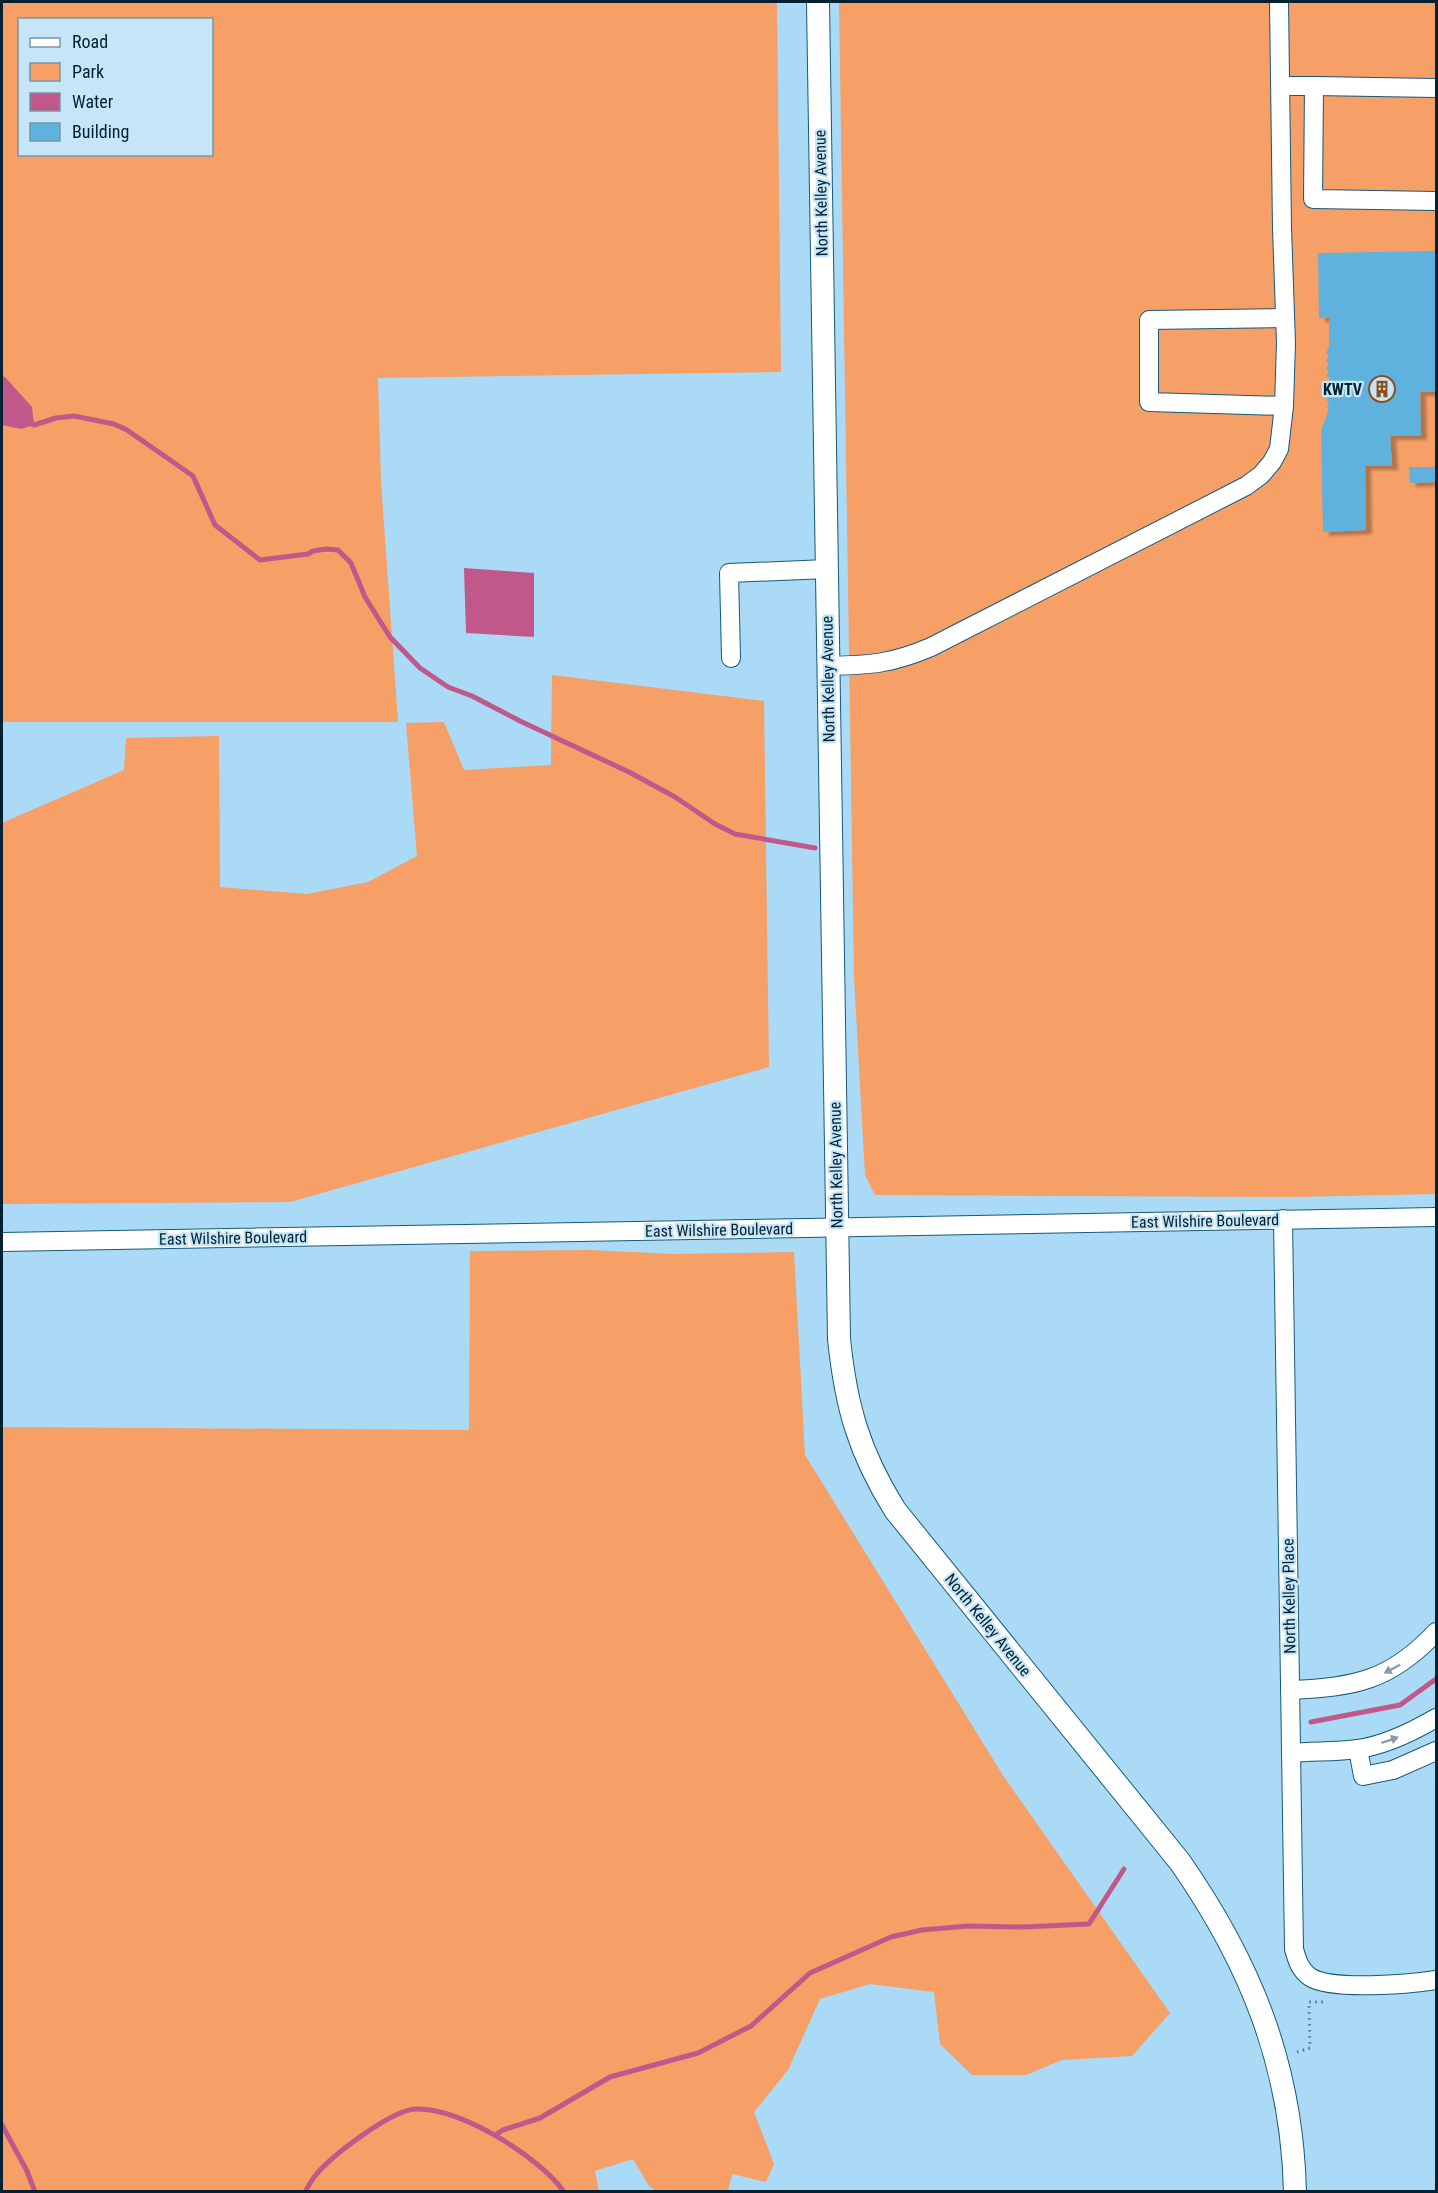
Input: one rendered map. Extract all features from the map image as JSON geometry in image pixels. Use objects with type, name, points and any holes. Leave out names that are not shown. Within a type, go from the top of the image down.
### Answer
[{"type":"main road","name":"North Kelley Avenue","points":[[818,2],[839,1340],[843,1379],[851,1415],[864,1452],[880,1485],[912,1531],[1180,1862],[1208,1902],[1246,1975],[1272,2045],[1291,2130],[1295,2192]]},
{"type":"street","points":[[828,666],[876,665],[891,662],[930,647],[1246,486],[1261,475],[1272,462],[1279,449],[1284,406],[1285,318],[1279,2]]},
{"type":"street","points":[[1281,86],[1437,87]]},
{"type":"street","points":[[1314,86],[1313,199],[1437,201]]},
{"type":"street","points":[[1284,406],[1149,402],[1149,320],[1285,318]]},
{"type":"street","points":[[730,658],[729,573],[827,569]]},
{"type":"street","name":"East Wilshire Boulevard","points":[[2,1242],[1437,1217]]},
{"type":"street","name":"North Kelley Place","points":[[1283,1220],[1293,1936],[1297,1962],[1312,1978],[1325,1983],[1417,1983],[1437,1980]]},
{"type":"street","points":[[1290,1690],[1353,1684],[1377,1677],[1404,1662],[1437,1632]]},
{"type":"street","points":[[1291,1753],[1358,1749],[1386,1742],[1414,1731],[1437,1718]]},
{"type":"street","points":[[1358,1749],[1363,1776],[1394,1770],[1437,1751]]},
{"type":"path","points":[[1297,2052],[1311,2048],[1309,2002],[1332,2002]]},
{"type":"green space","points":[[2,2],[777,2],[781,372],[378,378],[381,481],[398,722],[2,722]]},
{"type":"green space","points":[[839,2],[1436,2],[1436,1194],[1294,1197],[875,1195],[865,1175],[854,977]]},
{"type":"green space","points":[[552,675],[764,701],[769,1067],[290,1202],[2,1204],[2,823],[124,770],[126,738],[219,736],[220,887],[307,894],[368,882],[417,856],[406,723],[444,722],[464,770],[551,765]]},
{"type":"green space","points":[[590,1250],[673,1254],[794,1252],[805,1455],[1004,1777],[1170,2013],[1132,2056],[1062,2060],[1026,2075],[972,2075],[940,2044],[934,1992],[870,1984],[820,1999],[788,2070],[754,2112],[774,2164],[766,2182],[732,2174],[728,2191],[656,2191],[649,2186],[633,2159],[595,2171],[599,2191],[2,2191],[2,1427],[469,1430],[470,1251]]},
{"type":"water","points":[[2,376],[32,407],[34,425],[21,429],[2,425]]},
{"type":"water","points":[[464,568],[534,573],[534,637],[466,633]]},
{"type":"building","name":"KWTV","points":[[1437,251],[1437,392],[1420,392],[1421,436],[1390,436],[1392,466],[1365,466],[1366,530],[1323,532],[1321,431],[1329,409],[1327,408],[1329,401],[1327,401],[1329,394],[1326,393],[1330,377],[1326,377],[1329,363],[1326,362],[1329,355],[1326,354],[1329,346],[1329,318],[1319,318],[1318,253]]},
{"type":"building","points":[[1409,467],[1437,467],[1437,482],[1410,483]]},
{"type":"waterway","points":[[29,422],[34,425],[56,418],[74,416],[114,424],[127,430],[193,476],[215,525],[260,560],[308,554],[326,549],[338,550],[351,563],[365,597],[390,637],[420,668],[448,687],[472,696],[629,772],[735,834],[815,848]]},
{"type":"waterway","points":[[1311,1722],[1400,1705],[1436,1679]]},
{"type":"waterway","points":[[495,2135],[503,2130],[540,2118],[610,2077],[698,2053],[751,2026],[810,1973],[891,1937],[922,1930],[968,1926],[1023,1927],[1089,1924],[1124,1869]]},
{"type":"waterway","points":[[305,2192],[323,2167],[347,2146],[377,2125],[405,2111],[416,2109],[454,2116],[497,2137],[537,2164],[564,2192]]},
{"type":"waterway","points":[[2,2125],[27,2171],[35,2192]]},
{"type":"place","name":"KWTV","points":[[1382,389]]}]
